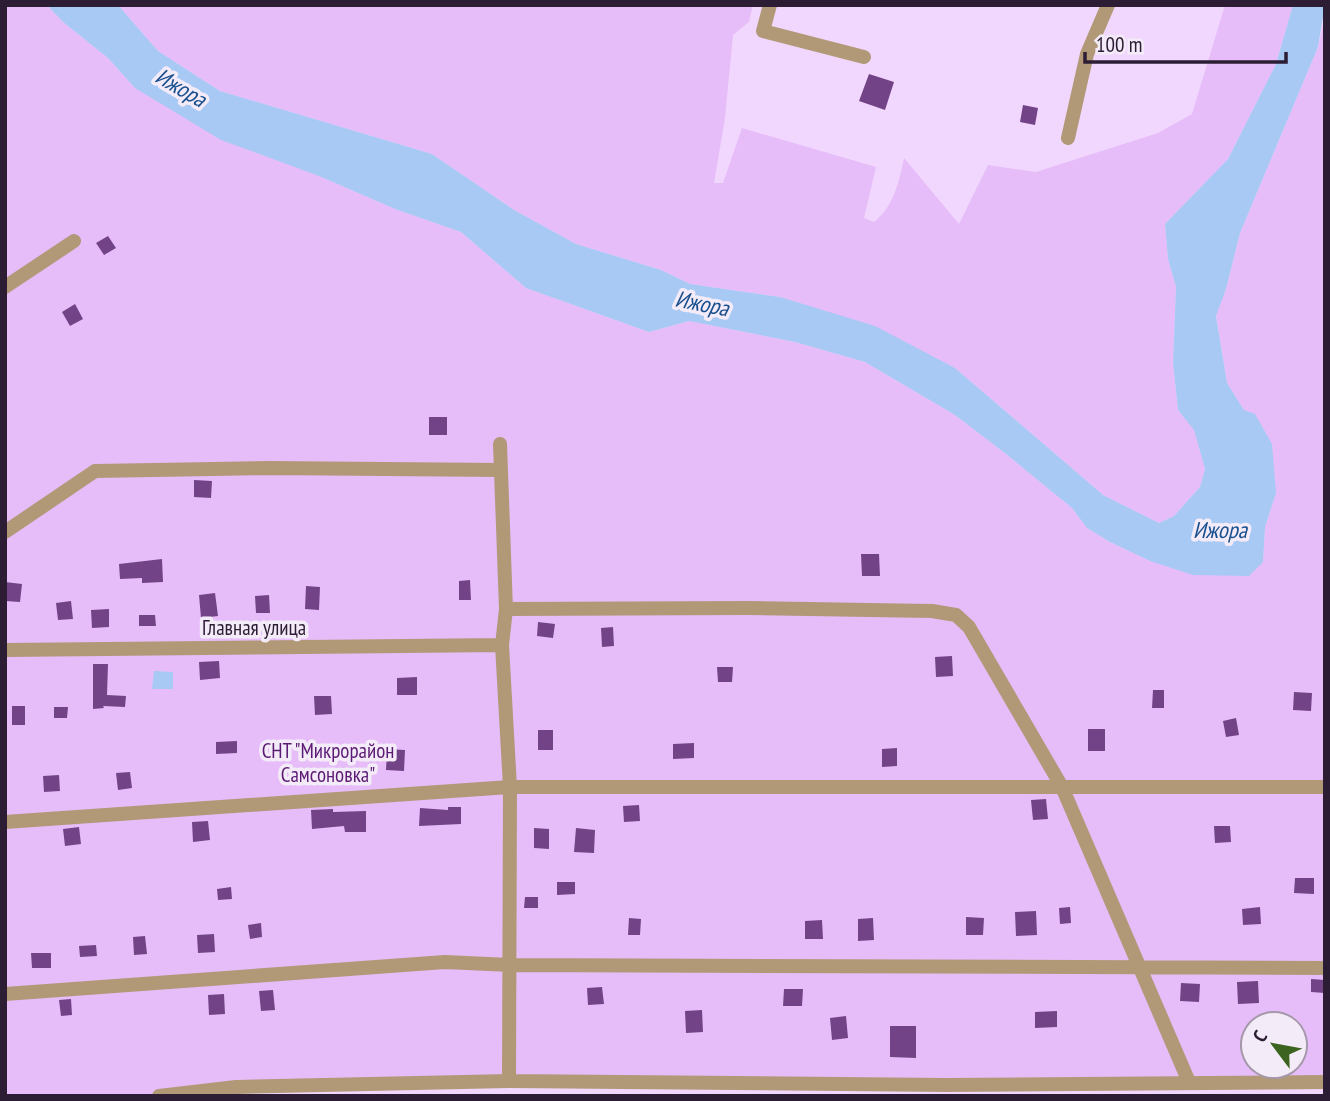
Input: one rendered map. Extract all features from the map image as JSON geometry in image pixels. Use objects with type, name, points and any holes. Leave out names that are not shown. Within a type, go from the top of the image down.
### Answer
[{"type":"street","points":[[771,5],[763,31],[863,57]]},
{"type":"street","points":[[1068,138],[1087,54],[1108,5]]},
{"type":"street","points":[[5,287],[74,242]]},
{"type":"street","points":[[500,444],[506,609],[502,645],[510,787],[509,1081]]},
{"type":"street","points":[[5,532],[95,471],[269,468],[500,470]]},
{"type":"street","points":[[506,609],[747,608],[932,611],[956,615],[969,627],[1062,787],[1189,1082]]},
{"type":"street","name":"Главная улица","points":[[5,650],[502,645]]},
{"type":"street","points":[[5,822],[510,787],[1325,787]]},
{"type":"street","points":[[5,994],[445,962],[511,965],[1325,968]]},
{"type":"street","points":[[159,1096],[236,1087],[509,1081],[946,1085],[1325,1082]]},
{"type":"green space","name":"СНТ \"Микрорайон Самсоновка\"","points":[[5,5],[47,5],[63,22],[108,58],[135,88],[319,176],[395,209],[461,232],[526,288],[649,332],[689,321],[795,342],[865,362],[955,415],[1072,508],[1087,528],[1110,542],[1150,561],[1263,562],[1265,527],[1276,493],[1244,410],[1227,383],[1216,315],[1226,289],[1240,233],[1318,47],[1325,16],[1325,1082],[509,1081],[159,1096],[5,1096]]},
{"type":"green space","points":[[118,5],[753,5],[749,22],[733,35],[725,118],[714,183],[723,183],[742,128],[876,167],[864,218],[874,222],[891,201],[904,158],[959,224],[988,165],[1036,172],[1158,133],[1192,114],[1225,5],[1293,5],[1276,64],[1228,159],[1165,224],[1168,259],[1176,287],[1173,363],[1178,410],[1194,429],[1205,469],[1200,487],[1174,516],[1159,523],[1103,495],[955,368],[780,297],[690,284],[661,270],[576,244],[514,210],[432,154],[220,91],[158,51]]},
{"type":"water","name":"Ижора","points":[[47,5],[118,5],[158,51],[220,91],[432,154],[514,210],[576,244],[661,270],[690,284],[780,297],[875,326],[955,368],[1103,495],[1159,523],[1174,516],[1200,487],[1205,469],[1194,430],[1178,410],[1173,363],[1176,287],[1168,259],[1165,224],[1228,159],[1276,64],[1293,5],[1325,5],[1318,47],[1240,233],[1226,289],[1216,316],[1227,383],[1244,410],[1255,414],[1272,444],[1276,493],[1265,527],[1263,562],[1249,576],[1193,575],[1150,561],[1110,542],[1087,528],[1072,508],[955,415],[865,362],[795,342],[689,321],[649,332],[526,288],[461,232],[395,209],[319,176],[221,140],[135,88],[108,58],[63,22]]},
{"type":"water","points":[[154,671],[173,672],[173,689],[152,689]]},
{"type":"building","points":[[869,74],[894,82],[885,110],[859,101]]},
{"type":"building","points":[[1023,105],[1038,108],[1035,125],[1020,122]]},
{"type":"building","points":[[108,236],[116,248],[104,255],[96,243]]},
{"type":"building","points":[[75,304],[83,319],[70,326],[62,312]]},
{"type":"building","points":[[429,417],[447,417],[447,435],[429,435]]},
{"type":"building","points":[[194,480],[212,481],[211,498],[194,497]]},
{"type":"building","points":[[861,554],[879,554],[880,576],[862,576]]},
{"type":"building","points":[[162,559],[163,582],[142,583],[142,578],[120,579],[119,564]]},
{"type":"building","points":[[470,580],[471,600],[459,600],[459,581]]},
{"type":"building","points":[[5,582],[22,584],[20,602],[5,601]]},
{"type":"building","points":[[306,586],[320,587],[319,610],[305,609]]},
{"type":"building","points":[[215,593],[218,616],[201,618],[199,595]]},
{"type":"building","points":[[269,595],[270,613],[256,613],[255,596]]},
{"type":"building","points":[[71,601],[73,619],[58,620],[56,603]]},
{"type":"building","points":[[109,609],[109,627],[92,628],[91,610]]},
{"type":"building","points":[[139,615],[155,615],[156,626],[139,626]]},
{"type":"building","points":[[538,622],[555,624],[553,638],[537,636]]},
{"type":"building","points":[[613,627],[614,646],[602,647],[601,628]]},
{"type":"building","points":[[952,656],[953,676],[936,677],[935,657]]},
{"type":"building","points":[[219,661],[220,678],[200,680],[199,662]]},
{"type":"building","points":[[93,664],[108,664],[107,695],[126,696],[125,707],[103,706],[104,708],[93,709]]},
{"type":"building","points":[[717,667],[733,667],[732,682],[718,682]]},
{"type":"building","points":[[417,677],[417,695],[397,695],[397,678]]},
{"type":"building","points":[[1153,690],[1164,690],[1164,708],[1152,708]]},
{"type":"building","points":[[1294,692],[1312,693],[1311,711],[1293,710]]},
{"type":"building","points":[[314,696],[331,696],[332,714],[315,715]]},
{"type":"building","points":[[12,706],[25,706],[25,725],[12,725]]},
{"type":"building","points":[[54,707],[68,707],[67,718],[54,718]]},
{"type":"building","points":[[1236,718],[1239,735],[1226,737],[1223,721]]},
{"type":"building","points":[[1088,729],[1105,729],[1105,751],[1088,751]]},
{"type":"building","points":[[538,730],[553,730],[553,750],[538,750]]},
{"type":"building","points":[[237,741],[237,753],[216,754],[216,742]]},
{"type":"building","points":[[694,743],[694,758],[673,759],[673,744]]},
{"type":"building","points":[[897,748],[897,766],[882,767],[882,749]]},
{"type":"building","points":[[387,749],[405,750],[404,771],[386,770]]},
{"type":"building","points":[[130,772],[132,788],[118,790],[116,773]]},
{"type":"building","points":[[59,775],[60,791],[44,792],[43,776]]},
{"type":"building","points":[[1046,799],[1048,819],[1033,820],[1031,800]]},
{"type":"building","points":[[639,805],[640,821],[624,822],[623,806]]},
{"type":"building","points":[[448,807],[461,807],[461,824],[419,826],[420,808],[448,810]]},
{"type":"building","points":[[333,809],[333,812],[366,811],[366,832],[345,832],[344,826],[312,829],[311,810]]},
{"type":"building","points":[[208,821],[210,840],[193,842],[192,822]]},
{"type":"building","points":[[1214,826],[1230,826],[1231,842],[1215,843]]},
{"type":"building","points":[[79,827],[81,844],[65,846],[63,829]]},
{"type":"building","points":[[534,828],[549,829],[549,849],[534,848]]},
{"type":"building","points":[[576,828],[595,830],[594,853],[574,852]]},
{"type":"building","points":[[1295,878],[1314,878],[1314,894],[1294,893]]},
{"type":"building","points":[[557,882],[575,882],[575,894],[557,895]]},
{"type":"building","points":[[231,887],[232,899],[218,900],[217,889]]},
{"type":"building","points":[[525,897],[538,897],[538,908],[524,908]]},
{"type":"building","points":[[1070,907],[1071,923],[1060,924],[1059,908]]},
{"type":"building","points":[[1260,907],[1261,924],[1243,925],[1242,909]]},
{"type":"building","points":[[1036,911],[1037,935],[1016,936],[1015,912]]},
{"type":"building","points":[[966,917],[984,918],[983,935],[966,935]]},
{"type":"building","points":[[629,918],[641,919],[640,935],[628,935]]},
{"type":"building","points":[[873,918],[874,940],[858,941],[858,919]]},
{"type":"building","points":[[822,920],[823,939],[805,939],[805,921]]},
{"type":"building","points":[[261,923],[262,937],[250,939],[248,925]]},
{"type":"building","points":[[214,934],[215,952],[198,953],[197,935]]},
{"type":"building","points":[[145,936],[147,954],[134,955],[133,937]]},
{"type":"building","points":[[96,945],[97,956],[80,957],[79,946]]},
{"type":"building","points":[[31,953],[51,953],[51,968],[32,968]]},
{"type":"building","points":[[1311,979],[1325,980],[1325,993],[1311,992]]},
{"type":"building","points":[[1258,981],[1259,1003],[1238,1004],[1237,982]]},
{"type":"building","points":[[1181,983],[1200,984],[1199,1002],[1180,1001]]},
{"type":"building","points":[[602,987],[604,1004],[588,1005],[587,988]]},
{"type":"building","points":[[784,989],[803,989],[802,1006],[783,1006]]},
{"type":"building","points":[[273,990],[275,1010],[261,1011],[259,991]]},
{"type":"building","points":[[224,994],[225,1014],[209,1015],[208,995]]},
{"type":"building","points":[[71,999],[72,1015],[61,1016],[59,1000]]},
{"type":"building","points":[[702,1010],[703,1032],[686,1033],[685,1011]]},
{"type":"building","points":[[1057,1011],[1057,1027],[1035,1028],[1035,1012]]},
{"type":"building","points":[[846,1016],[848,1038],[832,1040],[830,1018]]},
{"type":"building","points":[[890,1026],[916,1026],[916,1058],[890,1057]]}]
